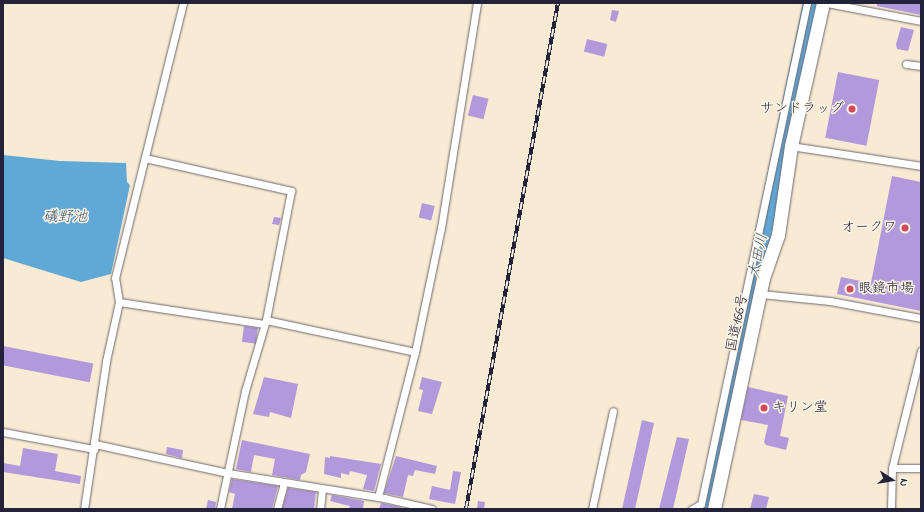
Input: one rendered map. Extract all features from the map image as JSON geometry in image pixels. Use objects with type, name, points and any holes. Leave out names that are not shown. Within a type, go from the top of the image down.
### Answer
[{"type":"highway","name":"国道166号","points":[[714,509],[761,294],[778,235],[791,146],[823,3]]},
{"type":"street","points":[[84,509],[106,361],[119,302],[115,278],[145,158],[150,127],[182,3]]},
{"type":"street","points":[[378,497],[415,352],[441,228],[478,3]]},
{"type":"street","points":[[692,509],[702,504],[807,3]]},
{"type":"street","points":[[827,3],[921,21]]},
{"type":"street","points":[[906,64],[921,66]]},
{"type":"street","points":[[791,146],[921,166]]},
{"type":"street","points":[[145,158],[291,191],[265,322],[245,391],[220,509]]},
{"type":"street","points":[[761,294],[830,301],[921,318]]},
{"type":"street","points":[[119,302],[265,322],[415,352]]},
{"type":"street","points":[[891,509],[892,468],[921,351]]},
{"type":"street","points":[[592,509],[613,411]]},
{"type":"street","points":[[3,432],[94,446],[228,473],[378,497],[432,509]]},
{"type":"street","points":[[892,468],[921,468]]},
{"type":"street","points":[[277,509],[284,483]]},
{"type":"street","points":[[320,509],[322,489]]},
{"type":"water","name":"礒野池","points":[[3,155],[60,161],[126,163],[127,182],[130,185],[111,274],[81,282],[3,258]]},
{"type":"building","points":[[877,3],[921,3],[921,15],[877,6]]},
{"type":"building","points":[[612,10],[619,11],[616,22],[610,20]]},
{"type":"building","points":[[901,27],[914,30],[908,51],[897,49],[896,44]]},
{"type":"building","points":[[587,39],[607,44],[604,57],[584,52]]},
{"type":"building","name":"サンドラッグ","points":[[838,72],[879,80],[866,146],[825,138]]},
{"type":"building","points":[[473,95],[489,99],[483,119],[468,115]]},
{"type":"building","points":[[892,176],[921,182],[921,311],[837,294],[841,277],[871,283]]},
{"type":"building","points":[[422,203],[435,206],[431,221],[419,218]]},
{"type":"building","points":[[274,217],[281,218],[279,225],[272,224]]},
{"type":"building","points":[[244,326],[258,328],[256,344],[242,342]]},
{"type":"building","points":[[3,346],[93,364],[90,382],[3,365]]},
{"type":"building","points":[[264,377],[298,384],[291,418],[270,412],[269,417],[253,414]]},
{"type":"building","points":[[422,377],[442,382],[432,414],[418,411],[423,390],[419,389]]},
{"type":"building","name":"キリン堂","points":[[748,387],[788,396],[780,436],[789,438],[786,450],[766,445],[764,442],[768,425],[741,420]]},
{"type":"building","points":[[642,420],[654,423],[635,509],[622,509]]},
{"type":"building","points":[[677,437],[689,439],[673,509],[659,509]]},
{"type":"building","points":[[242,440],[310,454],[306,472],[301,475],[300,480],[272,475],[275,459],[254,455],[251,472],[236,469]]},
{"type":"building","points":[[167,447],[183,450],[182,458],[166,454]]},
{"type":"building","points":[[23,448],[58,454],[55,471],[81,476],[80,484],[3,472],[3,463],[20,466]]},
{"type":"building","points":[[330,456],[381,464],[374,491],[363,489],[367,475],[350,471],[349,475],[341,473],[341,478],[324,474],[325,457],[330,458]]},
{"type":"building","points":[[396,456],[437,466],[435,474],[415,470],[413,476],[408,475],[403,497],[384,493]]},
{"type":"building","points":[[453,471],[461,472],[455,504],[429,499],[432,486],[450,490]]},
{"type":"building","points":[[232,479],[278,486],[272,509],[232,509],[235,494],[229,492]]},
{"type":"building","points":[[288,488],[316,492],[314,509],[282,509]]},
{"type":"building","points":[[754,494],[769,497],[766,509],[750,509]]},
{"type":"building","points":[[332,495],[364,501],[363,509],[349,509],[350,506],[330,501]]},
{"type":"building","points":[[208,500],[216,502],[215,509],[206,509]]},
{"type":"building","points":[[478,501],[485,502],[484,509],[477,509]]},
{"type":"building","points":[[381,503],[401,507],[400,509],[379,509]]},
{"type":"waterway","name":"太田川","points":[[706,509],[811,3]]},
{"type":"railway","points":[[466,509],[558,3]]},
{"type":"place","name":"サンドラッグ","points":[[852,109]]},
{"type":"place","name":"オークワ","points":[[905,228]]},
{"type":"place","name":"眼鏡市場","points":[[850,289]]},
{"type":"place","name":"キリン堂","points":[[764,408]]}]
